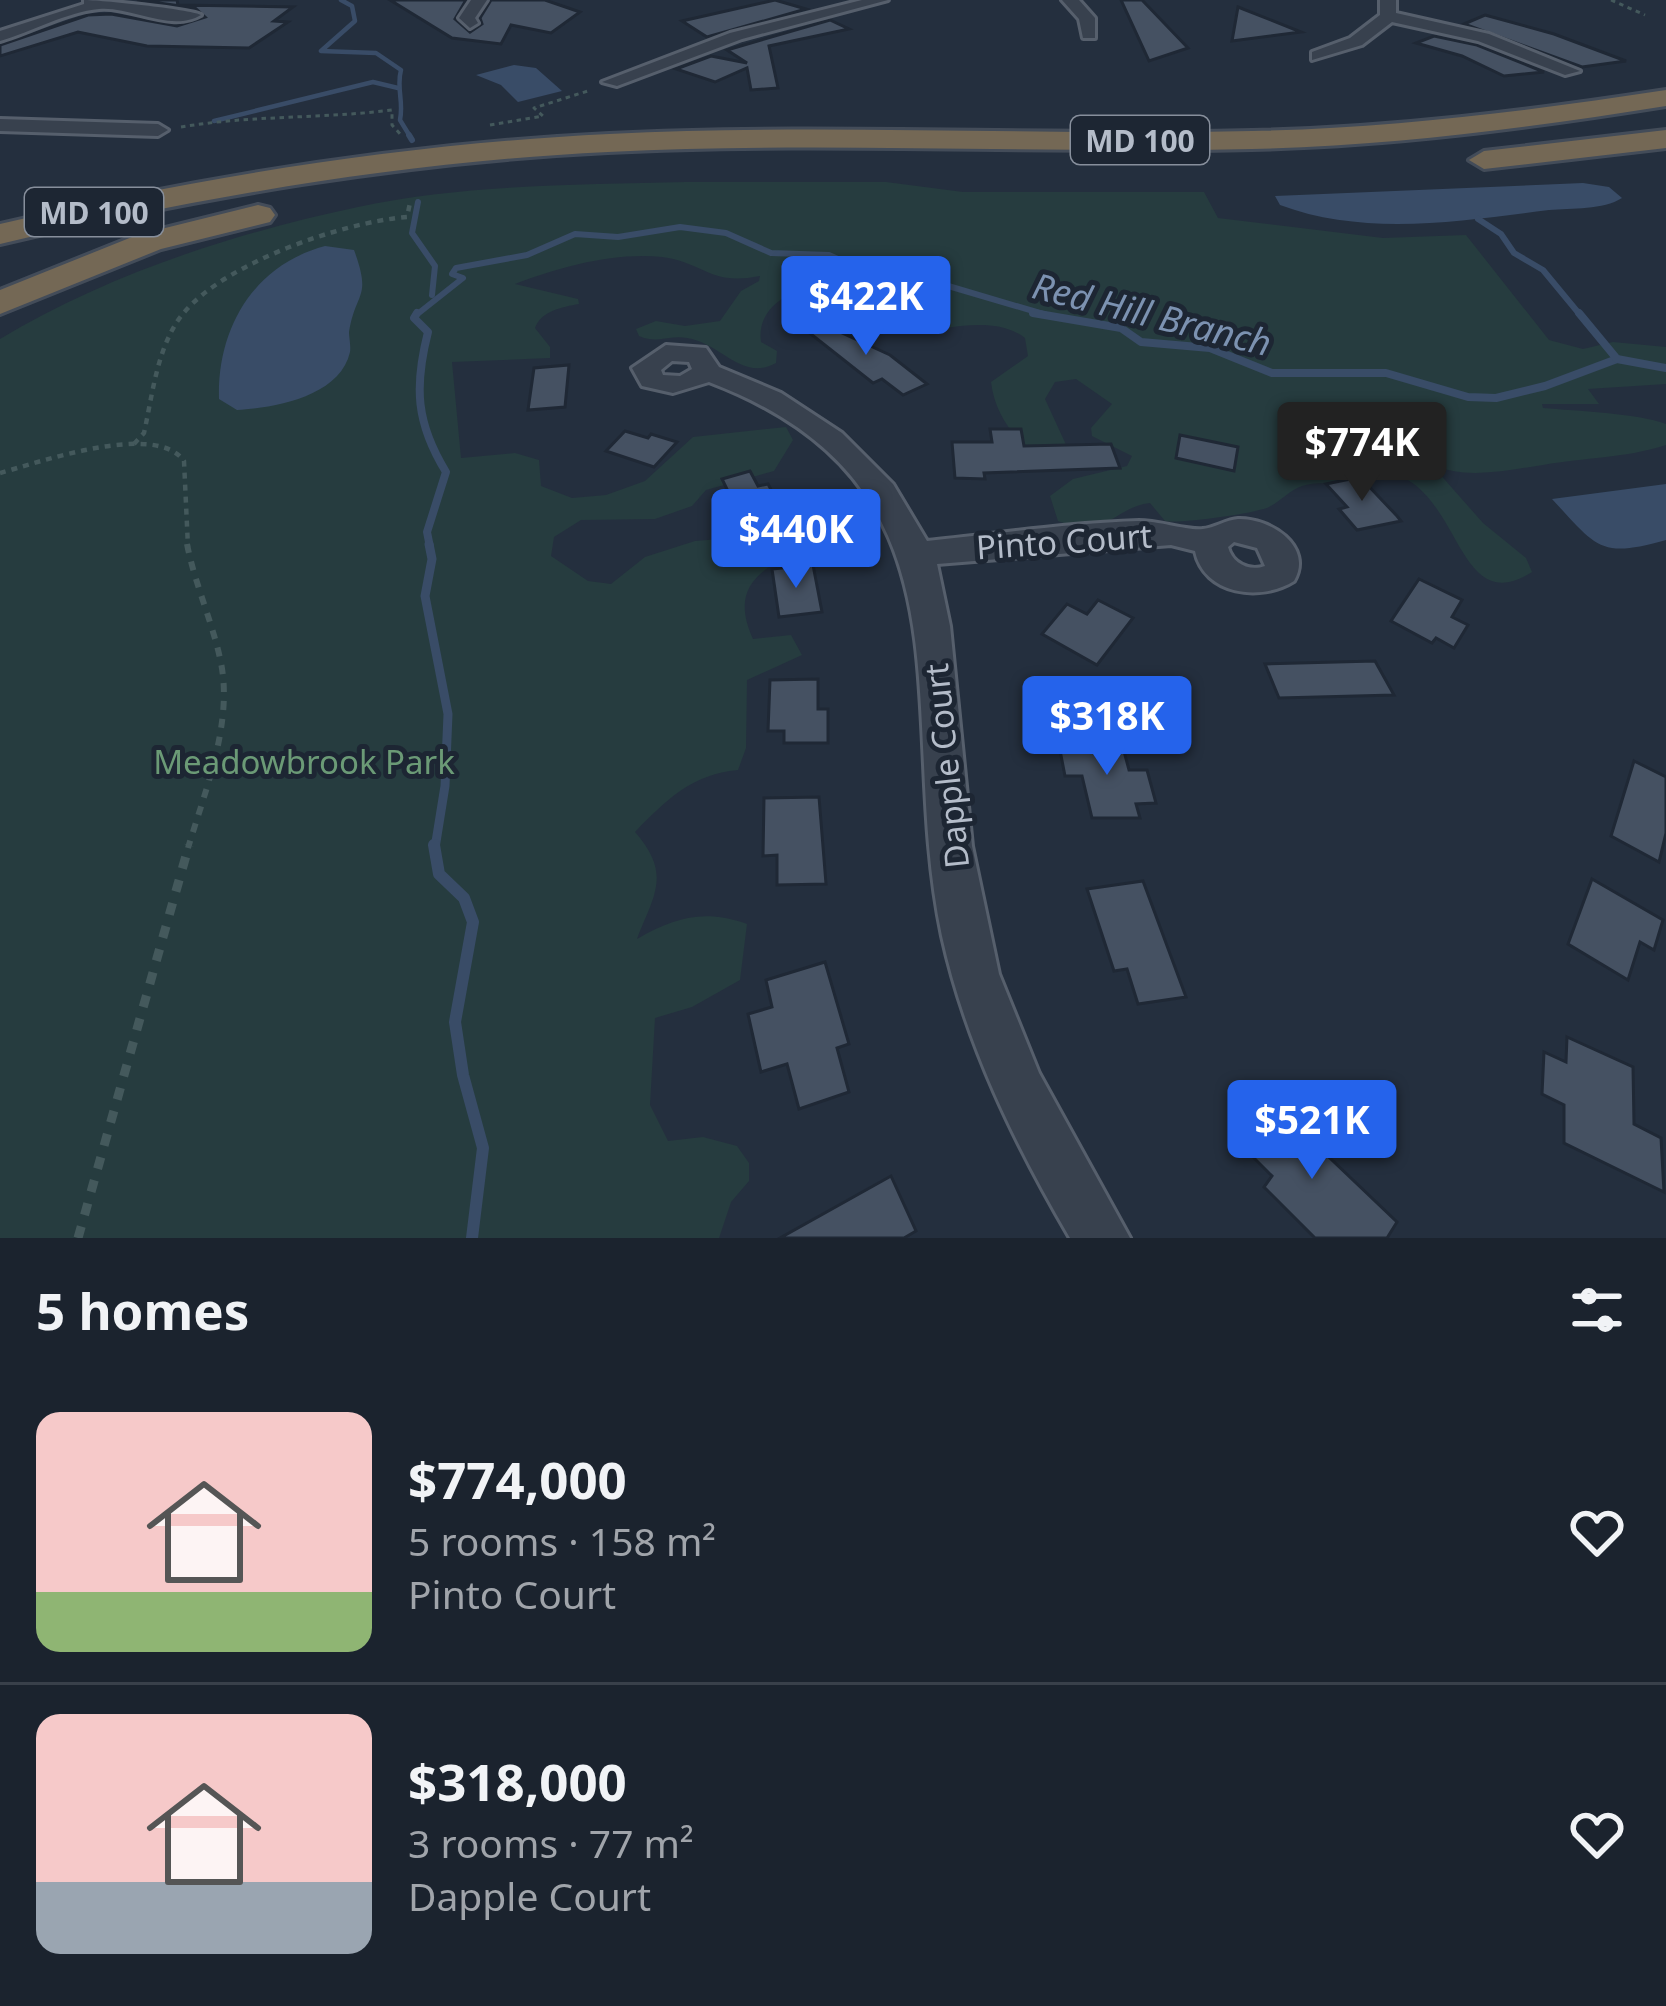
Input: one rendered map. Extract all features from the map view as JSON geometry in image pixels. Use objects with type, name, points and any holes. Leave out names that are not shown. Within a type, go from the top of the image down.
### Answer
[{"type":"highway","name":"MD 100","points":[[0,230],[366,165],[542,146],[693,140],[1332,136],[1518,120],[1666,98]]},
{"type":"highway","points":[[1448,162],[1666,139]]},
{"type":"highway","name":"MD 100","points":[[0,260],[187,217],[456,177],[650,165],[1360,166]]},
{"type":"highway","points":[[0,303],[149,242],[290,209],[610,170],[890,165]]},
{"type":"street","points":[[79,0],[149,14],[193,15]]},
{"type":"street","points":[[470,23],[467,18],[479,0]]},
{"type":"street","points":[[611,82],[764,27],[880,0]]},
{"type":"street","points":[[1072,1],[1089,0]]},
{"type":"street","points":[[1072,1],[1087,18],[1089,35]]},
{"type":"street","points":[[0,36],[106,2]]},
{"type":"street","points":[[1318,56],[1367,38],[1388,8],[1571,71]]},
{"type":"street","points":[[0,125],[158,130]]},
{"type":"street","name":"Dapple Court","points":[[705,371],[744,383],[818,428],[868,476],[916,554],[932,632],[952,851],[984,1009],[1019,1093],[1102,1238]]},
{"type":"street","name":"Pinto Court","points":[[916,554],[1135,533],[1172,533],[1210,543]]},
{"type":"path","points":[[1611,0],[1645,15]]},
{"type":"path","points":[[482,126],[542,116],[534,108],[611,82]]},
{"type":"path","points":[[158,130],[243,116],[338,116],[392,110],[395,132],[412,137]]},
{"type":"path","points":[[134,445],[144,433],[178,319],[208,291],[298,245],[380,216],[407,217],[410,203]]},
{"type":"path","points":[[0,472],[134,445],[167,445],[184,461],[188,544],[221,662],[224,692],[214,758],[78,1238]]},
{"type":"green space","name":"Meadowbrook Park","points":[[686,182],[886,182],[963,192],[1204,192],[1218,218],[1383,238],[1466,235],[1549,340],[1583,349],[1613,342],[1666,347],[1666,384],[1588,389],[1599,404],[1542,404],[1543,408],[1654,420],[1666,424],[1666,445],[1486,473],[1457,472],[1430,463],[1483,523],[1526,558],[1532,572],[1506,582],[1486,578],[1470,563],[1426,495],[1405,478],[1376,471],[1348,483],[1302,486],[1269,507],[1250,512],[1165,521],[1150,503],[1099,525],[1075,526],[1058,521],[1050,496],[1073,479],[1127,466],[1132,456],[1092,436],[1091,428],[1112,404],[1076,379],[1055,382],[1045,399],[1068,449],[1036,457],[1027,449],[1001,414],[991,382],[1028,356],[1025,338],[1011,330],[981,325],[902,332],[880,318],[835,318],[826,312],[838,295],[855,285],[825,284],[793,293],[768,312],[761,342],[777,351],[776,363],[753,368],[699,341],[646,338],[636,329],[656,321],[685,326],[720,321],[741,291],[760,276],[729,278],[677,260],[644,256],[587,262],[515,284],[578,299],[579,304],[553,311],[538,322],[535,328],[550,347],[550,358],[452,362],[461,458],[515,453],[539,460],[541,486],[572,498],[606,495],[645,481],[693,437],[786,427],[793,440],[774,471],[706,490],[692,506],[655,519],[581,520],[554,537],[551,556],[588,581],[611,584],[645,557],[695,541],[757,536],[802,510],[832,508],[835,517],[821,533],[755,579],[747,594],[745,614],[753,639],[791,635],[802,655],[747,680],[746,748],[738,770],[693,783],[635,832],[656,873],[654,897],[637,939],[665,925],[704,916],[747,924],[740,980],[692,1007],[655,1018],[650,1105],[668,1141],[703,1137],[737,1146],[749,1163],[749,1181],[731,1202],[719,1238],[0,1238],[0,339],[84,295],[173,258],[312,217],[398,199],[480,190]]},
{"type":"water","points":[[514,65],[536,68],[562,91],[518,102],[501,85],[476,75]]},
{"type":"water","points":[[1583,183],[1609,187],[1622,198],[1587,208],[1380,224],[1312,215],[1280,205],[1275,196]]},
{"type":"water","points":[[325,246],[354,250],[362,278],[344,367],[319,390],[286,403],[237,410],[219,399],[225,348],[245,303],[278,268]]},
{"type":"water","points":[[1666,484],[1666,540],[1644,546],[1601,545],[1552,499]]},
{"type":"building","points":[[137,0],[293,7],[274,21],[288,22],[249,48],[147,46],[78,32],[0,56],[0,45],[88,15],[111,14],[177,26],[205,17],[195,8]]},
{"type":"building","points":[[390,0],[466,0],[455,19],[470,32],[482,24],[480,18],[491,0],[545,0],[580,12],[551,33],[511,25],[501,44],[452,38]]},
{"type":"building","points":[[775,0],[806,9],[707,37],[682,21]]},
{"type":"building","points":[[1121,0],[1142,0],[1188,48],[1149,61]]},
{"type":"building","points":[[1238,7],[1301,32],[1232,41]]},
{"type":"building","points":[[1485,15],[1626,61],[1582,67],[1464,24]]},
{"type":"building","points":[[830,20],[849,29],[769,46],[778,88],[751,90],[747,68],[715,82],[676,69],[711,56],[747,63],[727,50]]},
{"type":"building","points":[[1434,36],[1477,45],[1544,72],[1504,76],[1462,56],[1416,43]]},
{"type":"building","points":[[807,317],[890,355],[927,384],[903,395],[882,379],[873,383],[802,327]]},
{"type":"building","points":[[569,365],[565,407],[528,410],[534,368]]},
{"type":"building","points":[[990,429],[1021,429],[1024,446],[1111,444],[1120,468],[955,478],[952,442],[992,442]]},
{"type":"building","points":[[625,431],[677,442],[654,467],[606,451]]},
{"type":"building","points":[[1180,435],[1238,447],[1234,471],[1176,458]]},
{"type":"building","points":[[750,471],[758,486],[768,484],[788,521],[748,532],[722,479]]},
{"type":"building","points":[[1360,477],[1401,521],[1357,530],[1339,509],[1347,507],[1326,484]]},
{"type":"building","points":[[813,565],[822,612],[779,617],[772,569]]},
{"type":"building","points":[[1419,579],[1462,600],[1452,617],[1468,625],[1454,648],[1436,638],[1432,643],[1391,621]]},
{"type":"building","points":[[1098,600],[1133,618],[1097,665],[1042,634],[1067,604],[1087,614]]},
{"type":"building","points":[[1375,661],[1394,695],[1279,698],[1265,664]]},
{"type":"building","points":[[818,679],[818,709],[828,709],[828,743],[784,743],[784,731],[768,731],[770,680]]},
{"type":"building","points":[[1058,740],[1121,740],[1129,770],[1147,770],[1156,803],[1136,804],[1140,818],[1092,818],[1082,776],[1065,776]]},
{"type":"building","points":[[1634,761],[1666,777],[1666,833],[1659,862],[1611,836]]},
{"type":"building","points":[[819,797],[826,884],[777,885],[777,855],[763,856],[764,798]]},
{"type":"building","points":[[1592,879],[1663,920],[1654,950],[1640,942],[1628,980],[1568,944]]},
{"type":"building","points":[[1143,881],[1186,997],[1138,1004],[1127,969],[1114,971],[1087,889]]},
{"type":"building","points":[[825,962],[849,1044],[837,1048],[849,1092],[799,1109],[787,1064],[761,1072],[748,1014],[772,1007],[766,980]]},
{"type":"building","points":[[1567,1037],[1633,1067],[1634,1124],[1661,1138],[1664,1192],[1564,1143],[1564,1105],[1542,1094],[1544,1052],[1566,1062]]},
{"type":"building","points":[[1270,1101],[1397,1222],[1387,1238],[1315,1238],[1264,1187],[1272,1176],[1238,1142]]},
{"type":"building","points":[[891,1176],[916,1231],[904,1238],[780,1238]]},
{"type":"waterway","points":[[341,0],[352,6],[355,21],[321,51],[376,53],[401,70],[400,120],[411,138]]},
{"type":"waterway","points":[[214,121],[373,82],[398,88]]},
{"type":"waterway","points":[[409,135],[412,140]]},
{"type":"waterway","points":[[418,202],[412,233],[435,266],[432,295]]},
{"type":"waterway","points":[[1478,219],[1501,234],[1514,253],[1543,270],[1581,316]]},
{"type":"waterway","name":"Red Hill Branch","points":[[415,316],[463,278],[452,274],[456,268],[527,255],[575,234],[618,237],[680,227],[726,233],[771,253],[829,255],[878,277],[928,280],[1049,316]]},
{"type":"waterway","name":"Red Hill Branch","points":[[1033,313],[1049,316]]},
{"type":"waterway","points":[[1579,313],[1617,359]]},
{"type":"waterway","name":"Red Hill Branch","points":[[415,316],[428,332],[421,370],[423,421],[446,472],[427,532],[430,547]]},
{"type":"waterway","name":"Red Hill Branch","points":[[1049,316],[1121,328],[1141,342],[1210,348],[1272,373],[1386,373],[1468,397],[1496,398],[1545,386],[1617,359]]},
{"type":"waterway","name":"Red Hill Branch","points":[[1617,359],[1666,368]]},
{"type":"waterway","name":"Red Hill Branch","points":[[429,544],[432,559],[425,596],[448,714],[445,786],[435,848]]},
{"type":"waterway","name":"Red Hill Branch","points":[[434,845],[439,874],[464,898],[473,922],[455,1022],[463,1075],[483,1148],[472,1238]]}]
